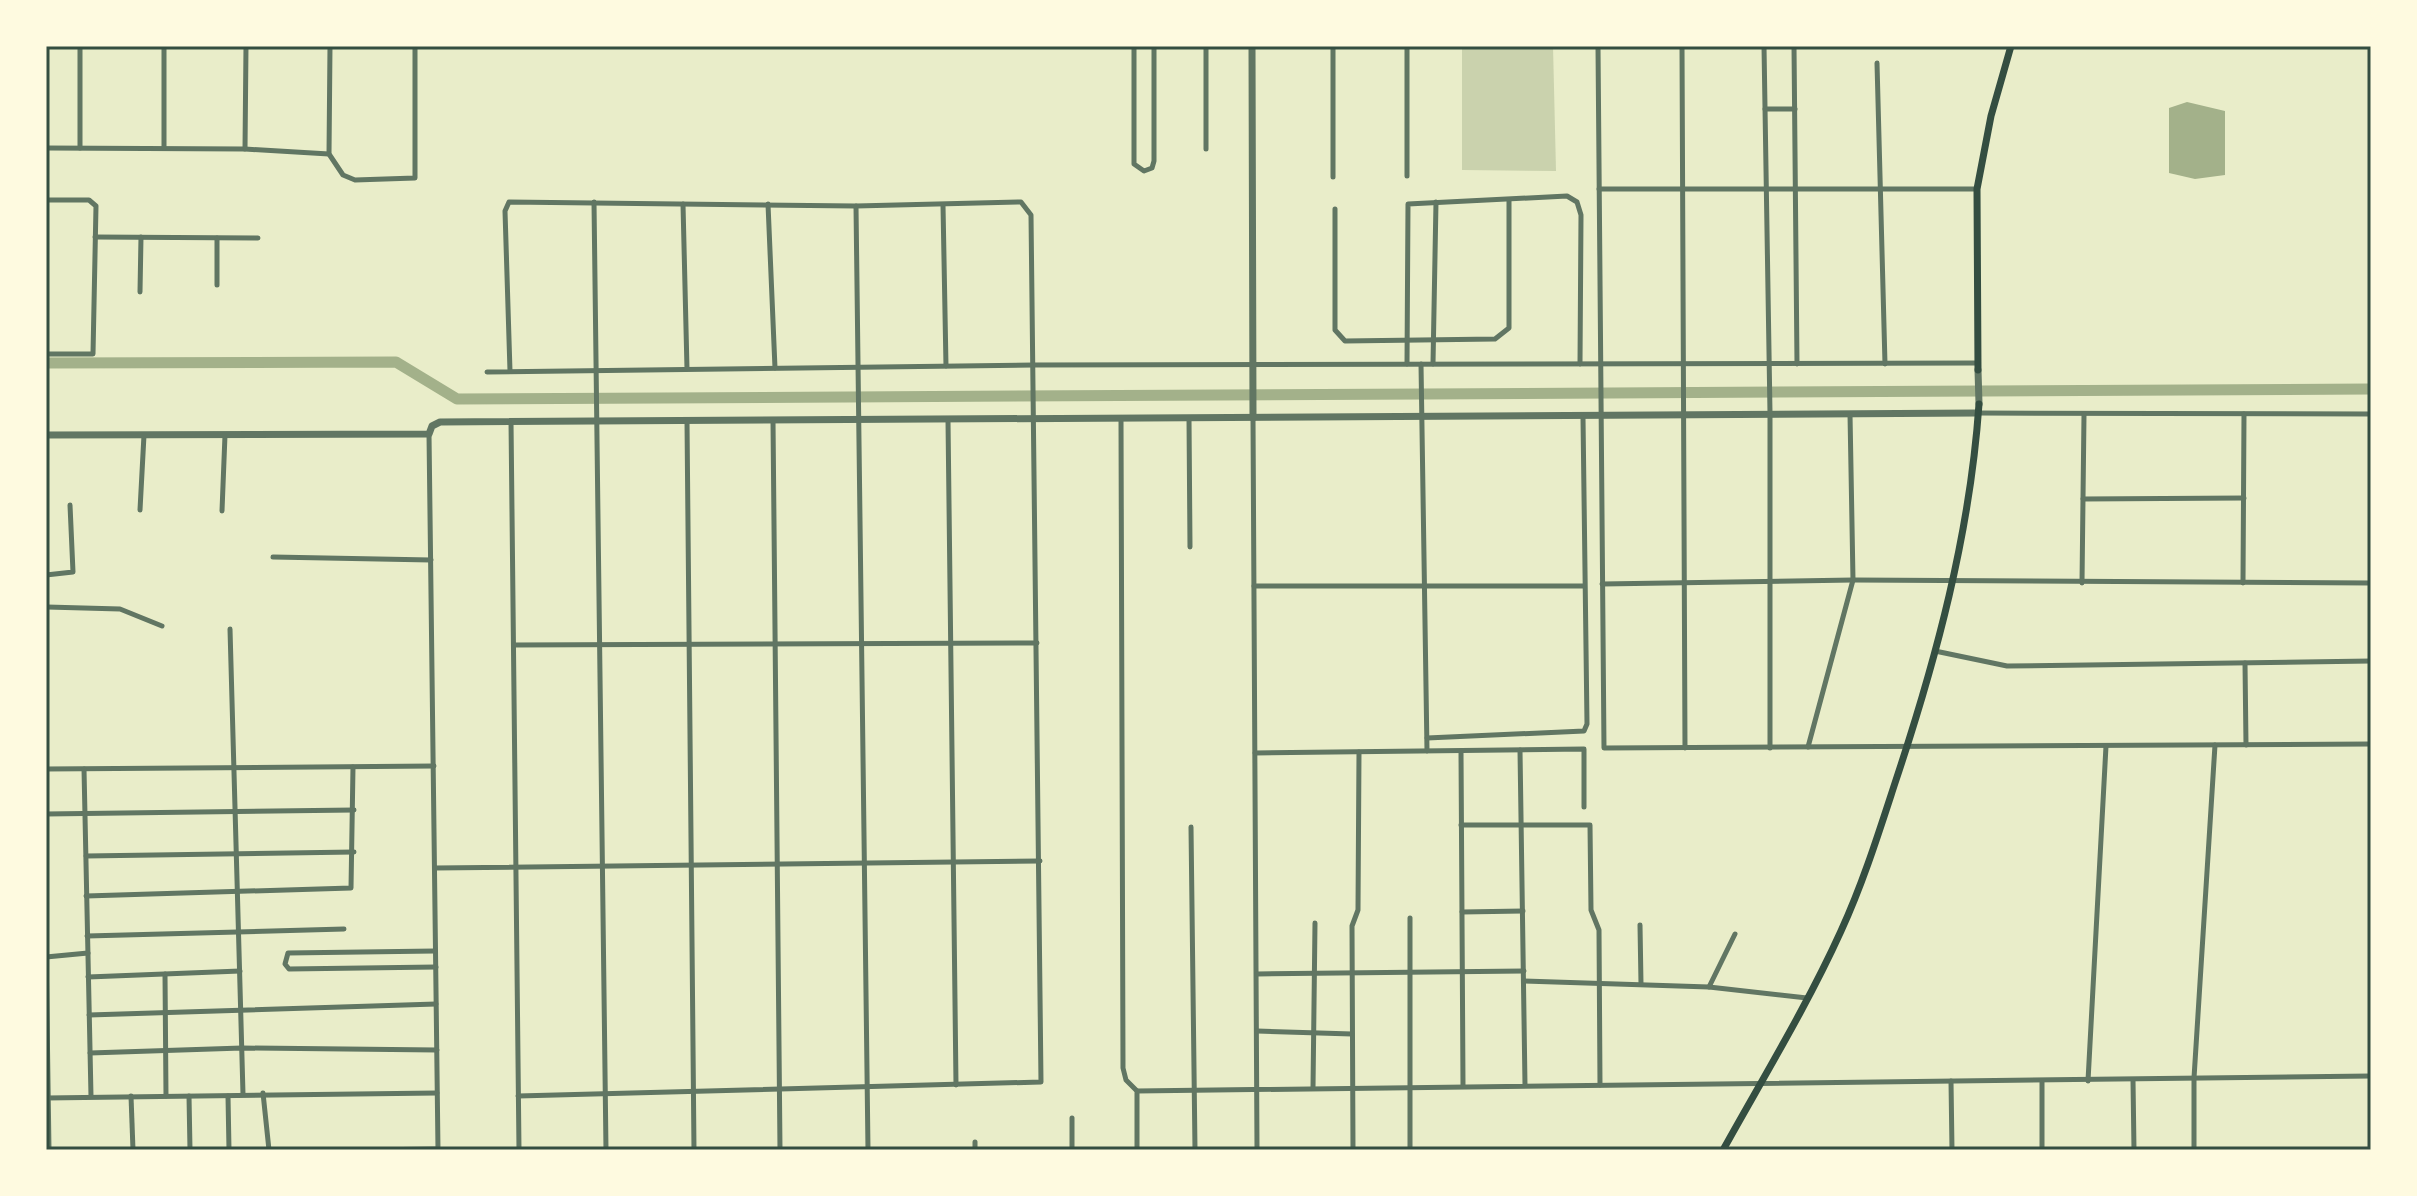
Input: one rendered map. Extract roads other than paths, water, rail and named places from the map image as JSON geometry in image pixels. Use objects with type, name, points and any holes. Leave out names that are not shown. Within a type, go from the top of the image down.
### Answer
[{"type":"main road","points":[[1978,367],[1977,189],[1991,116],[2011,46]]},
{"type":"main road","points":[[1723,1150],[1841,932],[1907,748],[1952,582],[1968,503],[1978,409]]},
{"type":"street","points":[[80,46],[80,148]]},
{"type":"street","points":[[164,46],[164,148]]},
{"type":"street","points":[[245,149],[246,46]]},
{"type":"street","points":[[330,46],[329,154],[343,175],[355,180],[415,178],[415,46]]},
{"type":"street","points":[[1134,46],[1134,164],[1144,171],[1152,168],[1154,161],[1154,46]]},
{"type":"street","points":[[1206,46],[1206,149]]},
{"type":"street","points":[[1252,46],[1257,1150]]},
{"type":"street","points":[[1333,46],[1333,177]]},
{"type":"street","points":[[1407,46],[1407,176]]},
{"type":"street","points":[[1598,46],[1604,748],[2371,744]]},
{"type":"street","points":[[1682,46],[1685,748]]},
{"type":"street","points":[[1764,46],[1770,412],[1770,748]]},
{"type":"street","points":[[1794,46],[1797,364]]},
{"type":"street","points":[[1877,63],[1885,364]]},
{"type":"street","points":[[1765,109],[1795,109]]},
{"type":"street","points":[[46,148],[245,149],[329,154]]},
{"type":"street","points":[[1599,189],[1977,189]]},
{"type":"street","points":[[1407,364],[1407,208],[1411,203],[1567,196],[1577,202],[1581,215],[1580,364]]},
{"type":"street","points":[[46,200],[93,202],[95,237],[93,354],[46,354]]},
{"type":"street","points":[[1335,209],[1335,330],[1338,338],[1345,341],[1495,339],[1509,328],[1509,201]]},
{"type":"street","points":[[510,371],[505,211],[509,202],[856,206],[1021,202],[1031,215],[1041,1082],[518,1096]]},
{"type":"street","points":[[594,202],[606,1150]]},
{"type":"street","points":[[1433,364],[1436,202]]},
{"type":"street","points":[[683,204],[687,369]]},
{"type":"street","points":[[768,204],[775,368]]},
{"type":"street","points":[[943,205],[946,366]]},
{"type":"street","points":[[856,206],[868,1150]]},
{"type":"street","points":[[95,237],[258,238]]},
{"type":"street","points":[[140,292],[141,237]]},
{"type":"street","points":[[217,238],[217,285]]},
{"type":"street","points":[[487,372],[775,368],[858,370],[1034,365],[1253,368],[1407,364],[1885,364],[1978,367],[1978,409]]},
{"type":"street","points":[[1421,364],[1425,418],[1427,751]]},
{"type":"street","points":[[366,1150],[438,1149],[429,434],[440,422],[598,418],[687,421],[858,417],[948,420],[1034,416],[1121,419],[1583,417],[1600,413],[1978,409],[2084,415],[2371,414]]},
{"type":"street","points":[[1808,747],[1853,580],[1850,412]]},
{"type":"street","points":[[2243,583],[2244,414]]},
{"type":"street","points":[[2082,583],[2084,415]]},
{"type":"street","points":[[1427,738],[1584,731],[1587,724],[1583,417]]},
{"type":"street","points":[[1189,418],[1190,547]]},
{"type":"street","points":[[1121,419],[1123,1068],[1126,1080],[1137,1091],[1137,1150]]},
{"type":"street","points":[[773,420],[780,1150]]},
{"type":"street","points":[[948,420],[956,1085]]},
{"type":"street","points":[[511,421],[519,1150]]},
{"type":"street","points":[[687,421],[694,1150]]},
{"type":"street","points":[[46,435],[429,434]]},
{"type":"street","points":[[140,510],[144,435]]},
{"type":"street","points":[[222,511],[225,435]]},
{"type":"street","points":[[2083,499],[2244,498]]},
{"type":"street","points":[[46,672],[46,575],[73,572],[70,505]]},
{"type":"street","points":[[273,557],[431,560]]},
{"type":"street","points":[[1602,584],[1853,580],[2371,583]]},
{"type":"street","points":[[1254,586],[1584,586]]},
{"type":"street","points":[[47,607],[120,609],[162,626]]},
{"type":"street","points":[[230,629],[243,1094]]},
{"type":"street","points":[[514,645],[1037,643]]},
{"type":"street","points":[[1935,651],[2007,666],[2371,661]]},
{"type":"street","points":[[2245,663],[2246,745]]},
{"type":"street","points":[[2194,1150],[2194,1078],[2215,745]]},
{"type":"street","points":[[2088,1081],[2106,746]]},
{"type":"street","points":[[1255,753],[1584,749],[1584,807]]},
{"type":"street","points":[[1520,750],[1525,1085]]},
{"type":"street","points":[[1461,751],[1463,1085]]},
{"type":"street","points":[[1353,1150],[1352,926],[1358,910],[1359,752]]},
{"type":"street","points":[[46,769],[434,766]]},
{"type":"street","points":[[86,896],[351,888],[354,852],[353,767]]},
{"type":"street","points":[[84,769],[91,1096]]},
{"type":"street","points":[[46,814],[354,810]]},
{"type":"street","points":[[1461,825],[1590,825],[1591,910],[1599,930],[1600,1085]]},
{"type":"street","points":[[1191,827],[1197,1089],[1195,1150]]},
{"type":"street","points":[[86,856],[354,852]]},
{"type":"street","points":[[435,868],[1040,861]]},
{"type":"street","points":[[1462,912],[1523,911]]},
{"type":"street","points":[[1410,918],[1410,1150]]},
{"type":"street","points":[[1313,1088],[1315,923]]},
{"type":"street","points":[[1640,925],[1641,984]]},
{"type":"street","points":[[87,936],[344,929]]},
{"type":"street","points":[[1709,987],[1735,934]]},
{"type":"street","points":[[46,947],[49,1150]]},
{"type":"street","points":[[435,951],[288,953],[285,964],[289,969],[436,967]]},
{"type":"street","points":[[46,957],[88,953]]},
{"type":"street","points":[[88,977],[240,971]]},
{"type":"street","points":[[1257,974],[1524,971]]},
{"type":"street","points":[[165,974],[166,1096]]},
{"type":"street","points":[[1524,981],[1709,987],[1807,998]]},
{"type":"street","points":[[89,1015],[436,1004]]},
{"type":"street","points":[[1257,1031],[1352,1034]]},
{"type":"street","points":[[90,1053],[242,1048],[437,1050]]},
{"type":"street","points":[[1137,1091],[1761,1081],[2088,1081],[2371,1076]]},
{"type":"street","points":[[2133,1080],[2134,1150]]},
{"type":"street","points":[[1951,1081],[1952,1150]]},
{"type":"street","points":[[2042,1081],[2042,1150]]},
{"type":"street","points":[[263,1093],[269,1150]]},
{"type":"street","points":[[47,1098],[437,1093]]},
{"type":"street","points":[[131,1096],[133,1150]]},
{"type":"street","points":[[189,1096],[190,1150]]},
{"type":"street","points":[[228,1096],[229,1150]]},
{"type":"street","points":[[1072,1118],[1072,1150]]},
{"type":"street","points":[[975,1142],[975,1150]]},
{"type":"waterway","points":[[46,363],[396,362],[457,399],[2371,389]]}]
